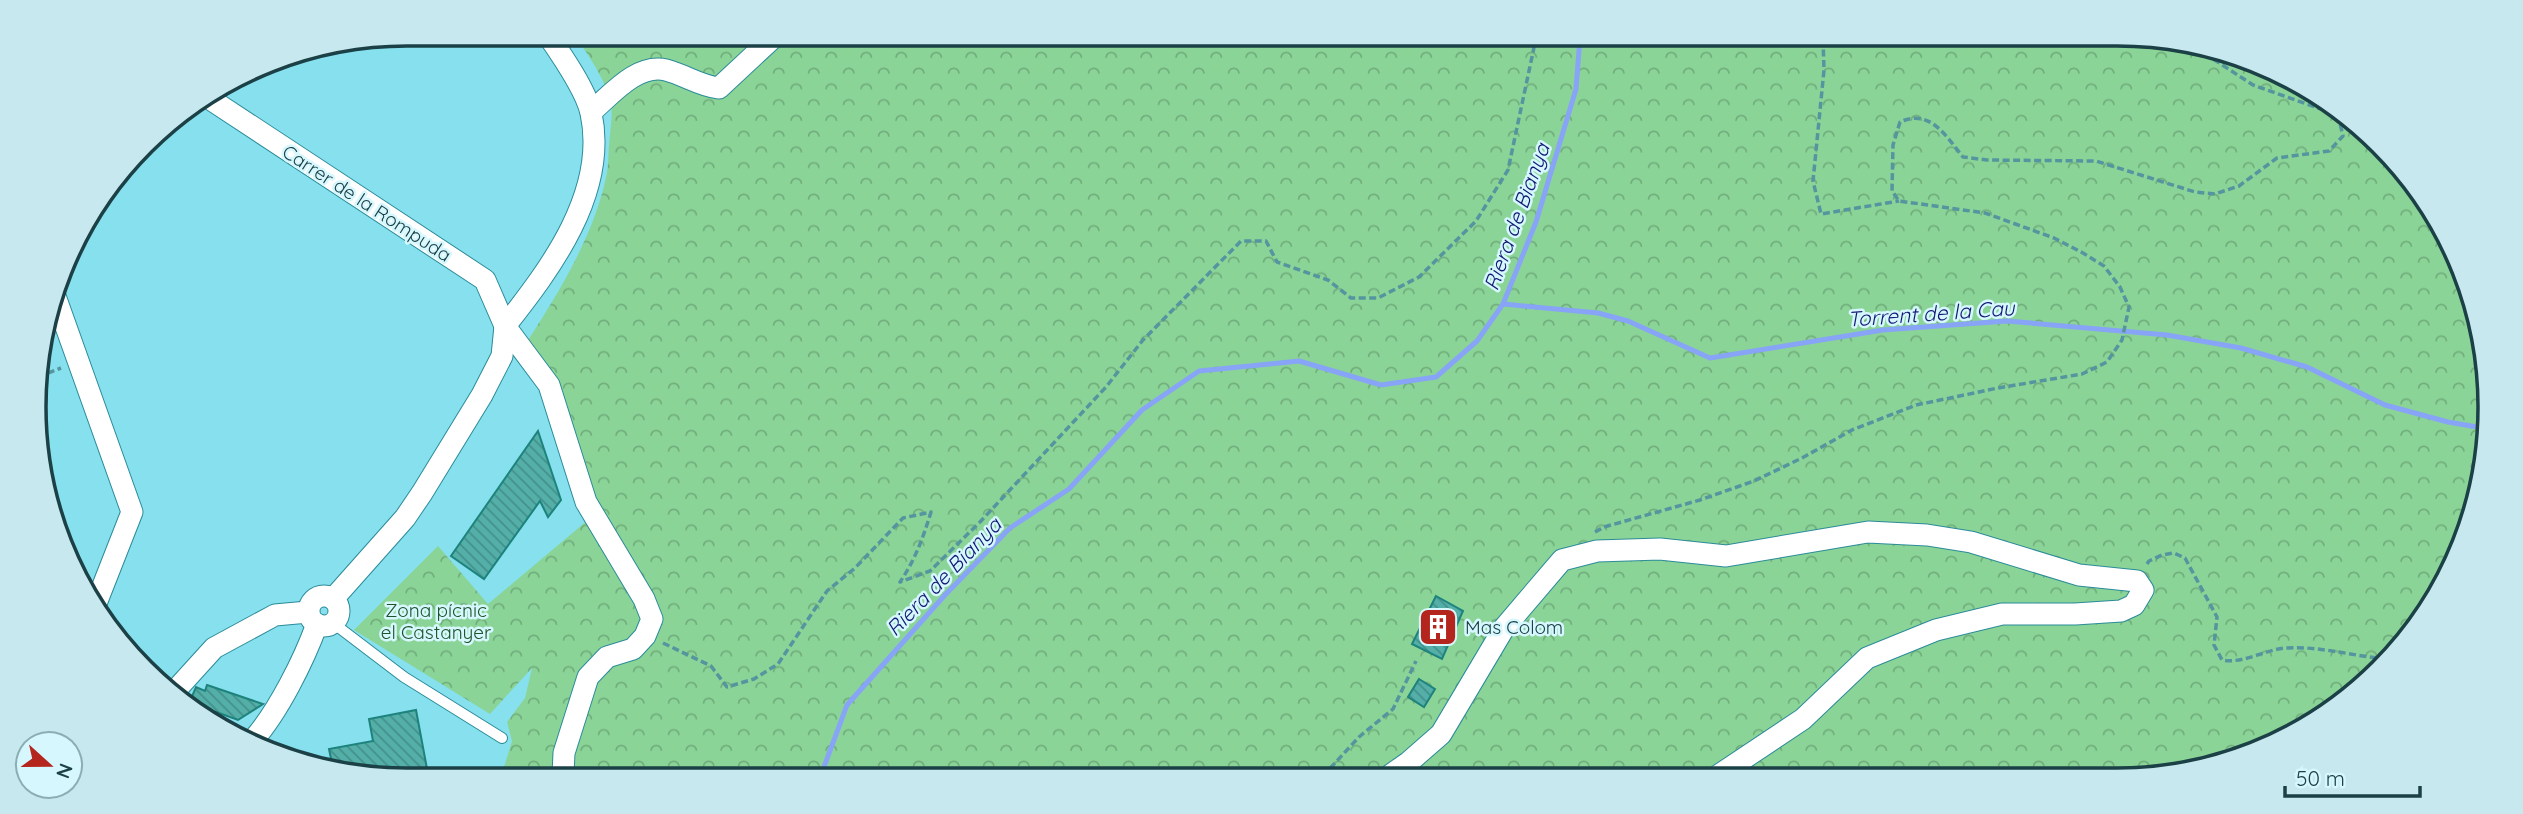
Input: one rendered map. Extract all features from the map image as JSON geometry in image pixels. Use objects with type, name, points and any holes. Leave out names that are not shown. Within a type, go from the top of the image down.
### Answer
[{"type":"street","points":[[257,736],[266,726],[311,641],[319,620],[313,599],[327,596],[333,598],[405,518],[482,395],[502,356],[505,326],[526,300],[574,225],[594,164],[591,112],[568,62],[556,46]]},
{"type":"street","points":[[591,112],[629,79],[649,70],[665,70],[707,87],[719,88],[764,46]]},
{"type":"street","name":"Carrer de la Rompuda","points":[[214,101],[485,280],[505,326],[548,385],[586,502],[645,599],[652,619],[645,636]]},
{"type":"street","points":[[59,308],[132,512],[99,596]]},
{"type":"street","points":[[1400,768],[1441,734],[1504,628],[1562,560],[1597,551],[1660,549],[1726,556],[1868,532],[1927,535],[1971,542],[2079,575],[2137,580],[2143,590],[2134,605],[2121,611],[2002,614],[1936,630],[1867,658],[1803,719],[1728,768]]},
{"type":"street","points":[[179,687],[214,648],[275,615],[319,620]]},
{"type":"street","points":[[563,768],[564,754],[588,677],[607,657],[633,649],[645,636]]},
{"type":"lane","points":[[319,620],[502,738]]},
{"type":"path","points":[[645,636],[711,666],[727,687],[754,679],[778,664],[827,591],[855,568],[903,518],[931,512],[922,543],[900,582],[930,571],[1023,479],[1106,387],[1143,340],[1241,241],[1266,241],[1277,262],[1328,280],[1351,298],[1378,298],[1419,277],[1476,220],[1508,170],[1534,46]]},
{"type":"path","points":[[1593,533],[1604,527],[1700,500],[1754,481],[1852,430],[1916,405],[2081,374],[2107,362],[2122,340],[2129,307],[2120,287],[2104,266],[2054,238],[1985,212],[1899,201],[1821,214],[1813,181],[1824,70],[1823,46]]},
{"type":"path","points":[[2213,59],[2253,85],[2323,111]]},
{"type":"path","points":[[1899,201],[1892,191],[1894,145],[1900,122],[1912,117],[1927,120],[1938,128],[1963,157],[1987,160],[2096,161],[2195,192],[2215,194],[2239,186],[2277,158],[2329,151],[2343,136],[2340,123]]},
{"type":"path","points":[[2137,580],[2149,561],[2175,553],[2185,558],[2217,617],[2214,645],[2222,660],[2234,662],[2283,648],[2308,647],[2376,658]]},
{"type":"path","points":[[1330,768],[1359,737],[1393,709],[1416,661]]},
{"type":"green space","name":"Zona pícnic el Castanyer","points":[[581,46],[2140,46],[2187,52],[2254,73],[2317,106],[2372,151],[2417,206],[2450,269],[2471,336],[2478,407],[2471,478],[2450,545],[2429,588],[2403,627],[2372,663],[2336,694],[2297,720],[2254,741],[2187,762],[2140,768],[504,768],[512,741],[507,722],[525,698],[532,668],[490,714],[354,630],[438,546],[488,604],[589,519],[547,401],[518,356],[559,291],[601,198],[607,173],[612,117],[610,99],[594,65]]},
{"type":"building","points":[[538,431],[561,500],[548,517],[540,501],[484,579],[451,556]]},
{"type":"building","name":"Mas Colom","points":[[1436,596],[1463,611],[1442,659],[1412,644]]},
{"type":"building","points":[[1419,679],[1435,689],[1424,707],[1408,697]]},
{"type":"building","points":[[207,685],[263,704],[238,720],[216,714],[192,697],[196,687],[205,691]]},
{"type":"building","points":[[416,710],[427,768],[383,768],[331,761],[329,749],[373,741],[369,719]]},
{"type":"waterway","name":"Riera de Bianya","points":[[824,768],[847,705],[945,595],[1010,528],[1069,489],[1142,410],[1199,371],[1299,361],[1381,385],[1436,377],[1477,341],[1503,304],[1536,222],[1576,89],[1579,46]]},
{"type":"waterway","name":"Torrent de la Cau","points":[[1503,304],[1598,313],[1628,321],[1710,358],[1883,330],[2007,321],[2167,335],[2241,348],[2307,367],[2385,405],[2477,427]]},
{"type":"place","name":"Mas Colom","points":[[1438,627]]}]
